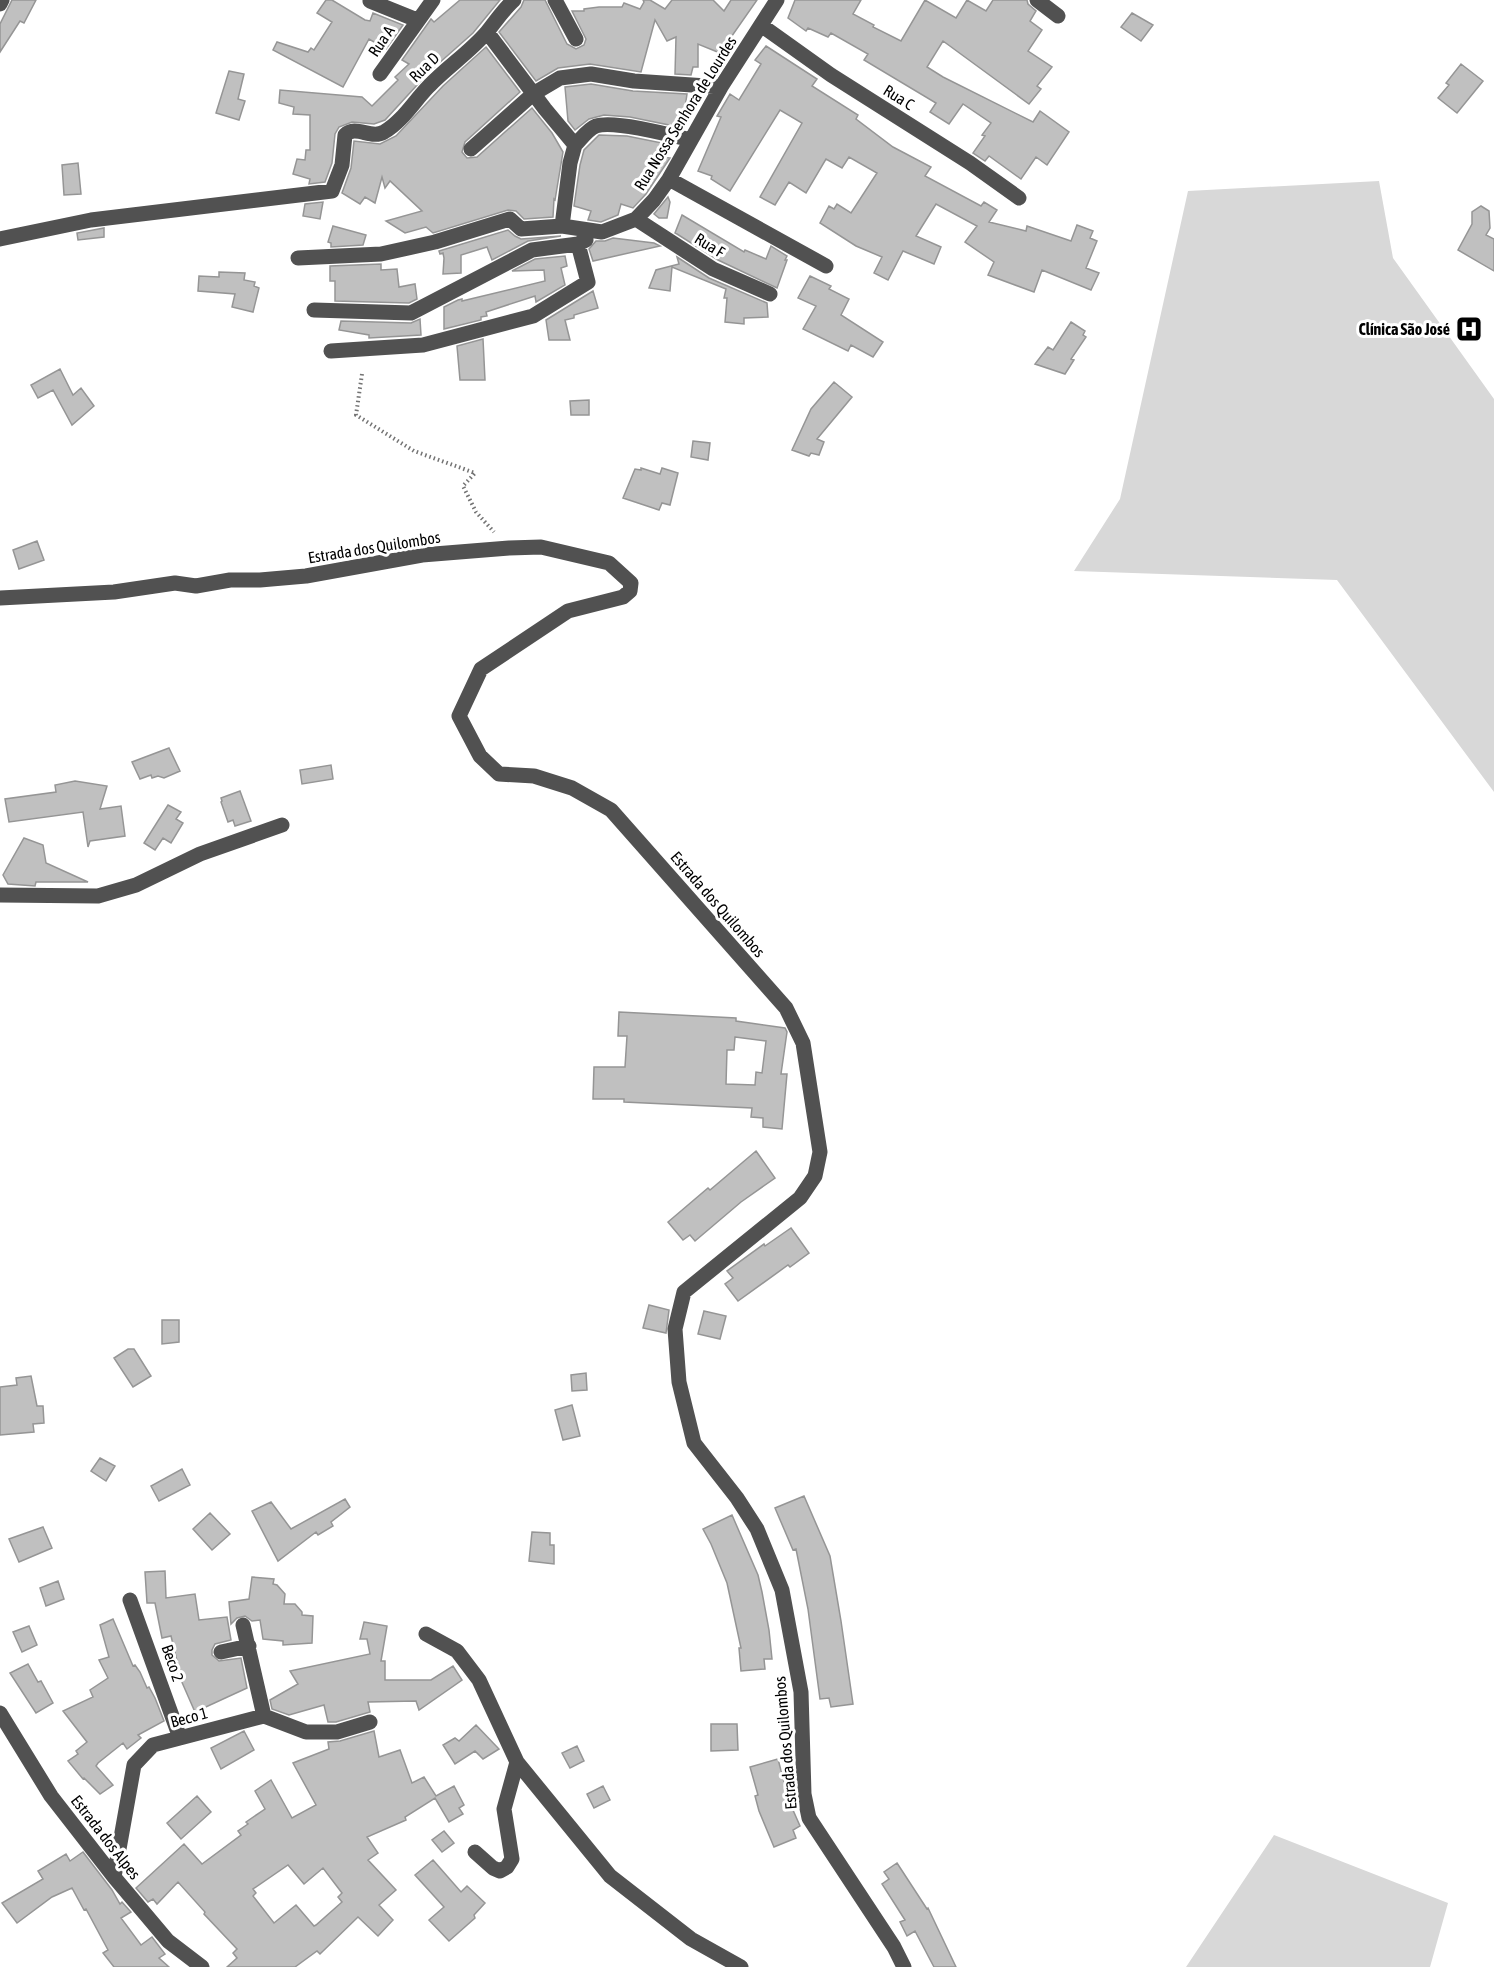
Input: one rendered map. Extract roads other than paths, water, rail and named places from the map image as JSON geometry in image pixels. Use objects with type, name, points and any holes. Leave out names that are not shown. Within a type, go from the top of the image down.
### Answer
[{"type":"street","points":[[0,4],[2,0]]},
{"type":"street","name":"Rua A","points":[[380,74],[433,0]]},
{"type":"street","name":"Rua D","points":[[0,239],[91,220],[332,191],[342,165],[345,135],[352,130],[373,135],[382,134],[430,84],[487,32],[502,11],[514,0]]},
{"type":"street","points":[[555,0],[576,39]]},
{"type":"street","name":"Rua Nossa Senhora de Lourdes","points":[[572,233],[602,232],[636,219],[654,200],[669,179],[721,87],[777,0]]},
{"type":"street","points":[[1037,0],[1058,16]]},
{"type":"street","points":[[370,1],[417,20]]},
{"type":"street","name":"Rua C","points":[[761,25],[831,75],[970,163],[1019,198]]},
{"type":"street","points":[[487,32],[574,145]]},
{"type":"street","points":[[471,149],[533,94],[560,78],[591,74],[634,81],[721,87]]},
{"type":"street","points":[[331,351],[423,345],[533,316],[588,282],[572,233],[570,163],[574,145],[593,127],[601,125],[650,130],[690,140]]},
{"type":"street","points":[[669,179],[826,266]]},
{"type":"street","points":[[298,258],[381,254],[435,242],[510,219],[521,230],[572,233]]},
{"type":"street","name":"Rua F","points":[[636,219],[713,269],[770,294]]},
{"type":"street","points":[[314,310],[411,312],[532,250],[572,233]]},
{"type":"street","name":"Estrada dos Quilombos","points":[[0,598],[114,592],[175,584],[196,586],[230,580],[306,576],[422,555],[541,547],[609,563],[631,583],[630,591],[623,597],[568,611],[481,669],[459,716],[480,756],[499,774],[534,776],[572,788],[611,810],[786,1008],[803,1043],[820,1152],[815,1176],[800,1198],[684,1292],[675,1329],[678,1382],[694,1443],[737,1498],[757,1529],[782,1590],[801,1692],[804,1794],[809,1818],[894,1947],[904,1967]]},
{"type":"street","points":[[0,895],[98,896],[136,885],[200,854],[282,825]]},
{"type":"street","name":"Beco 2","points":[[130,1600],[180,1738]]},
{"type":"street","points":[[243,1625],[264,1716],[306,1732],[337,1732],[370,1722]]},
{"type":"street","points":[[426,1634],[457,1651],[479,1680],[517,1762],[610,1876],[691,1939],[741,1967]]},
{"type":"street","points":[[222,1652],[249,1646]]},
{"type":"street","name":"Estrada dos Alpes","points":[[0,1713],[51,1796],[114,1877],[168,1941],[202,1967]]},
{"type":"street","name":"Beco 1","points":[[114,1877],[134,1765],[153,1745],[264,1716]]},
{"type":"street","points":[[475,1852],[493,1868],[500,1871],[507,1867],[512,1859],[504,1809],[517,1762]]},
{"type":"place","name":"Clínica São José","points":[[1469,329]]}]
